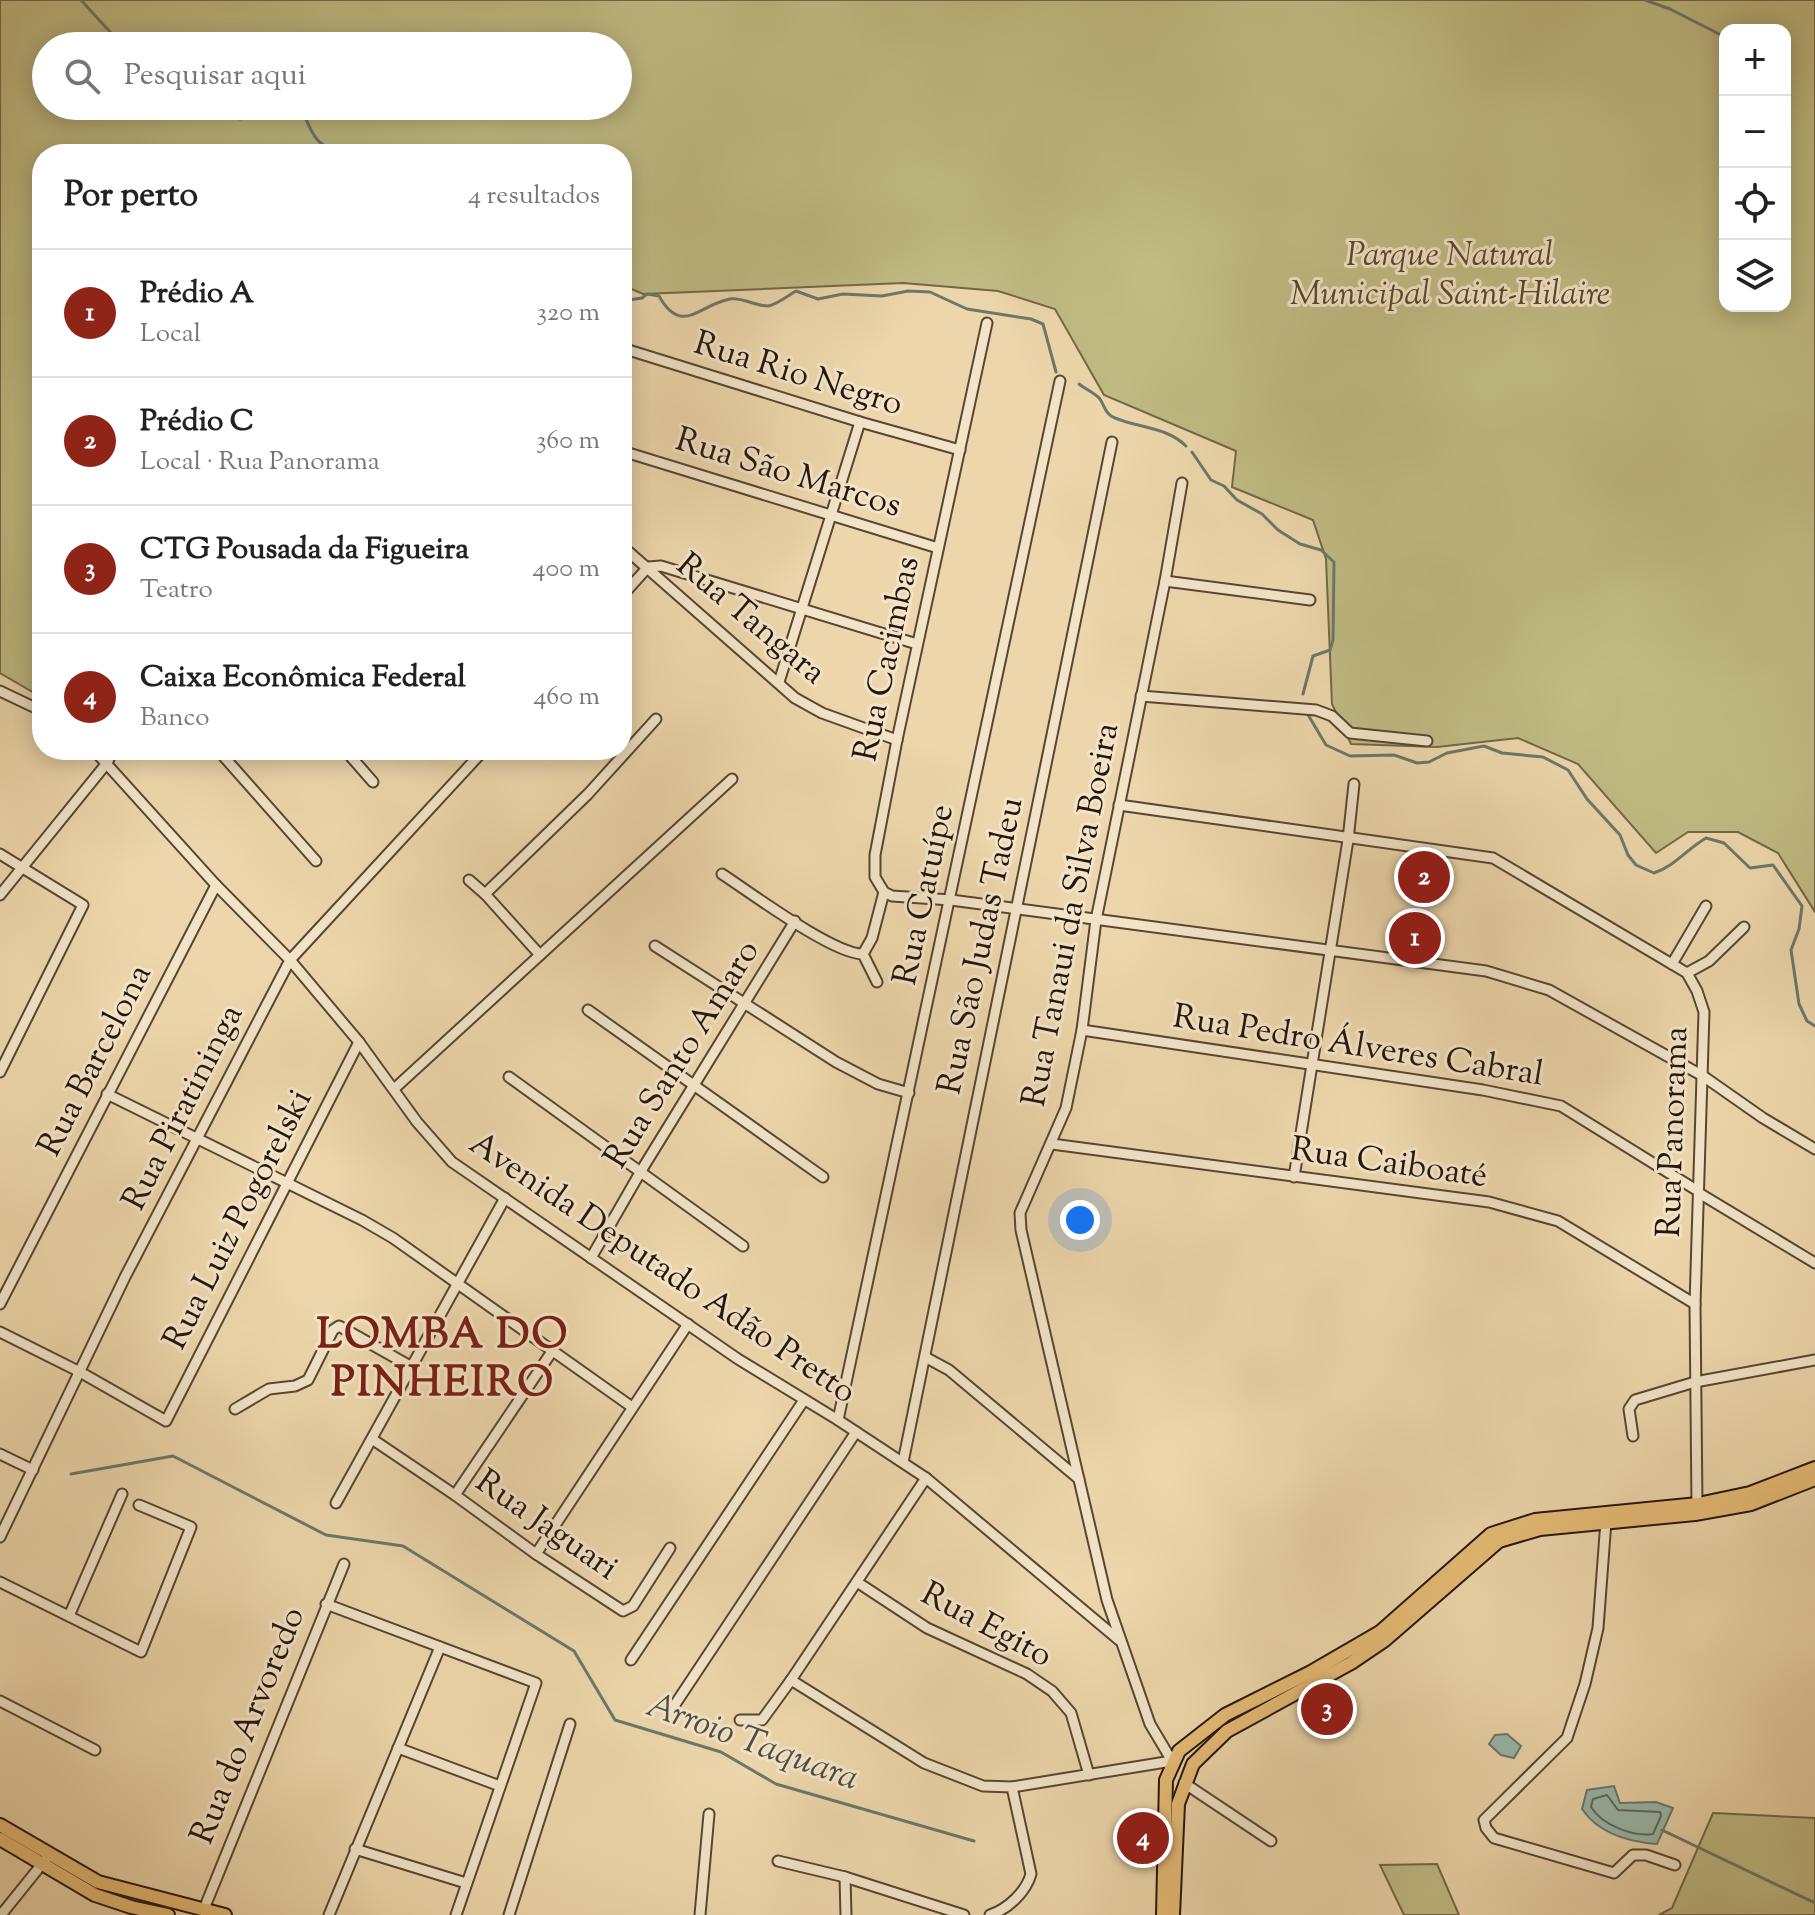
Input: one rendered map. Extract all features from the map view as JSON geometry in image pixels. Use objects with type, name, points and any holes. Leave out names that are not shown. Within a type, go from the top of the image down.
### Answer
[{"type":"main road","points":[[1173,1915],[1178,1804],[1193,1764],[1227,1731],[1351,1663],[1385,1640],[1499,1541],[1540,1529],[1697,1509],[1815,1468]]},
{"type":"main road","points":[[1163,1915],[1166,1780],[1176,1756],[1225,1715],[1311,1672],[1380,1632],[1491,1534],[1535,1520],[1751,1504],[1815,1479]]},
{"type":"main road","points":[[1176,1756],[1193,1764]]},
{"type":"main road","points":[[1166,1780],[1184,1783]]},
{"type":"main road","points":[[0,1825],[95,1895],[168,1915]]},
{"type":"main road","points":[[0,1839],[98,1882],[225,1915]]},
{"type":"street","name":"Rua Cacimbas","points":[[863,954],[872,938],[884,892],[875,877],[875,855],[987,323]]},
{"type":"street","name":"Rua Rio Negro","points":[[632,351],[960,450]]},
{"type":"street","name":"Rua Catuípe","points":[[838,1420],[1060,381]]},
{"type":"street","points":[[779,682],[860,422]]},
{"type":"street","name":"Rua São Judas Tadeu","points":[[903,1462],[1112,442]]},
{"type":"street","name":"Rua São Marcos","points":[[632,454],[938,548]]},
{"type":"street","name":"Rua Tanaui da Silva Boeira","points":[[1176,1756],[1150,1724],[1107,1600],[1021,1230],[1020,1213],[1066,1108],[1082,1030],[1096,920],[1182,483]]},
{"type":"street","name":"Rua Tangara","points":[[632,554],[670,591],[795,698],[822,713],[897,740]]},
{"type":"street","points":[[632,585],[648,567],[673,568],[917,644]]},
{"type":"street","points":[[1165,581],[1310,600]]},
{"type":"street","points":[[0,691],[32,706]]},
{"type":"street","points":[[1141,696],[1316,710],[1332,716],[1350,733],[1427,741]]},
{"type":"street","points":[[632,745],[656,719]]},
{"type":"street","name":"Avenida Deputado Adão Pretto","points":[[104,760],[216,885],[290,960],[359,1042],[417,1122],[452,1162],[688,1324],[926,1478],[1119,1640]]},
{"type":"street","points":[[0,895],[108,760]]},
{"type":"street","points":[[227,760],[316,861]]},
{"type":"street","points":[[354,760],[373,782]]},
{"type":"street","name":"Rua Piratininga","points":[[0,1537],[197,1137],[290,960],[475,760]]},
{"type":"street","points":[[485,894],[619,760]]},
{"type":"street","points":[[394,1089],[732,779]]},
{"type":"street","points":[[1294,1177],[1348,840],[1354,784]]},
{"type":"street","points":[[1119,805],[1348,840],[1493,858],[1687,973],[1709,961],[1744,927]]},
{"type":"street","points":[[0,854],[83,905],[0,1072]]},
{"type":"street","points":[[722,874],[826,942],[852,954],[863,954],[877,982]]},
{"type":"street","points":[[469,880],[540,955]]},
{"type":"street","name":"Rua Barcelona","points":[[0,1304],[216,885]]},
{"type":"street","points":[[884,892],[892,896],[951,900],[1486,971],[1549,990],[1703,1076],[1815,1149]]},
{"type":"street","points":[[1672,964],[1706,906]]},
{"type":"street","name":"Rua Santo Amaro","points":[[591,1258],[795,921]]},
{"type":"street","points":[[655,946],[836,1062],[878,1084],[909,1093]]},
{"type":"street","name":"Rua Panorama","points":[[1687,973],[1704,1012],[1695,1304],[1697,1509]]},
{"type":"street","points":[[588,1010],[823,1177]]},
{"type":"street","name":"Rua Pedro Álveres Cabral","points":[[1082,1030],[1483,1090],[1561,1106],[1815,1263]]},
{"type":"street","name":"Rua Luiz Pogorelski","points":[[80,1372],[166,1421],[359,1042]]},
{"type":"street","points":[[509,1077],[743,1246]]},
{"type":"street","points":[[107,1094],[362,1220],[458,1282],[632,1407]]},
{"type":"street","name":"Rua Caiboaté","points":[[1052,1144],[1489,1202],[1558,1221],[1695,1304]]},
{"type":"street","points":[[336,1503],[505,1198]]},
{"type":"street","points":[[536,1554],[688,1324]]},
{"type":"street","points":[[235,1409],[269,1389],[295,1386],[308,1380],[333,1330],[339,1326],[410,1366]]},
{"type":"street","points":[[0,1332],[80,1372]]},
{"type":"street","points":[[455,1495],[553,1350]]},
{"type":"street","points":[[925,1357],[949,1370],[1079,1479]]},
{"type":"street","points":[[1633,1436],[1629,1409],[1635,1400],[1695,1382],[1815,1360]]},
{"type":"street","points":[[631,1660],[804,1400]]},
{"type":"street","points":[[672,1709],[856,1432]]},
{"type":"street","name":"Rua Jaguari","points":[[372,1439],[623,1611],[633,1606],[670,1548]]},
{"type":"street","points":[[0,1454],[33,1470]]},
{"type":"street","points":[[740,1720],[762,1720],[926,1478]]},
{"type":"street","points":[[69,1616],[122,1494]]},
{"type":"street","points":[[0,1582],[137,1652],[143,1649],[191,1527],[139,1505]]},
{"type":"street","points":[[1606,1521],[1598,1628],[1585,1684],[1567,1738],[1484,1820],[1494,1838],[1614,1873],[1633,1855],[1646,1855],[1675,1865]]},
{"type":"street","name":"Rua do Arvoredo","points":[[204,1909],[344,1564]]},
{"type":"street","name":"Rua Egito","points":[[857,1582],[927,1628],[1027,1674],[1052,1691],[1071,1713],[1089,1775]]},
{"type":"street","points":[[326,1604],[536,1683],[456,1915]]},
{"type":"street","points":[[329,1915],[440,1647]]},
{"type":"street","points":[[791,1680],[924,1763],[983,1786],[1012,1787],[1089,1775],[1176,1756]]},
{"type":"street","points":[[0,1701],[95,1750]]},
{"type":"street","points":[[509,1915],[570,1724]]},
{"type":"street","points":[[398,1748],[500,1786]]},
{"type":"street","points":[[1184,1783],[1271,1841]]},
{"type":"street","points":[[990,1915],[998,1912],[1028,1886],[1031,1874],[1012,1787]]},
{"type":"street","points":[[700,1915],[709,1814]]},
{"type":"street","points":[[355,1849],[466,1883]]},
{"type":"street","points":[[1,1915],[45,1860]]},
{"type":"street","points":[[778,1861],[845,1877],[964,1915]]},
{"type":"street","points":[[845,1877],[846,1915]]},
{"type":"green space","name":"Parque Natural Municipal Saint-Hilaire","points":[[0,0],[1815,0],[1815,912],[1778,853],[1738,832],[1688,832],[1656,853],[1578,764],[1518,738],[1437,747],[1351,744],[1332,704],[1326,559],[1313,520],[1232,487],[1236,451],[1104,395],[1055,309],[998,291],[903,283],[643,294],[632,289],[632,144],[32,144],[32,692],[0,673]]},
{"type":"green space","points":[[1713,1813],[1815,1818],[1815,1915],[1659,1915],[1672,1908]]},
{"type":"green space","points":[[1437,1864],[1459,1915],[1404,1915],[1380,1865]]},
{"type":"water","points":[[1507,1734],[1521,1746],[1514,1758],[1501,1755],[1489,1744],[1495,1735]]},
{"type":"water","points":[[1614,1786],[1620,1803],[1656,1802],[1673,1808],[1657,1844],[1606,1831],[1582,1809],[1587,1790]]},
{"type":"waterway","points":[[81,0],[110,32]]},
{"type":"waterway","points":[[1645,0],[1719,34]]},
{"type":"waterway","points":[[307,120],[314,136],[322,144]]},
{"type":"waterway","points":[[632,300],[647,294],[659,296],[667,308],[684,316],[730,299],[768,306],[796,291],[818,299],[843,294],[882,296],[908,291],[930,292],[967,309],[1031,319],[1043,324],[1056,372]]},
{"type":"waterway","points":[[1079,384],[1098,397],[1112,417],[1162,431],[1186,446]]},
{"type":"waterway","points":[[1192,452],[1211,480],[1262,514],[1278,530],[1300,544],[1321,550],[1334,562],[1333,640],[1330,650],[1313,656],[1303,694]]},
{"type":"waterway","points":[[1307,713],[1326,745],[1350,756],[1394,755],[1417,763],[1484,746],[1502,753],[1543,757],[1568,770],[1587,799],[1620,835],[1636,865],[1654,873],[1706,838],[1724,843],[1750,868],[1773,865],[1802,906],[1799,929],[1791,950],[1799,1004],[1807,1021],[1815,1026]]},
{"type":"waterway","name":"Arroio Taquara","points":[[71,1474],[173,1456],[326,1535],[403,1546],[574,1651],[615,1720],[721,1752],[776,1784],[974,1841]]},
{"type":"waterway","points":[[1662,1830],[1815,1903]]},
{"type":"place","name":"Prédio C","points":[[1424,877]]},
{"type":"place","name":"Prédio A","points":[[1415,938]]},
{"type":"place","name":"CTG Pousada da Figueira","points":[[1327,1709]]},
{"type":"place","name":"Caixa Econômica Federal","points":[[1143,1838]]},
{"type":"district","name":"LOMBA DO PINHEIRO","points":[[443,1361]]}]
